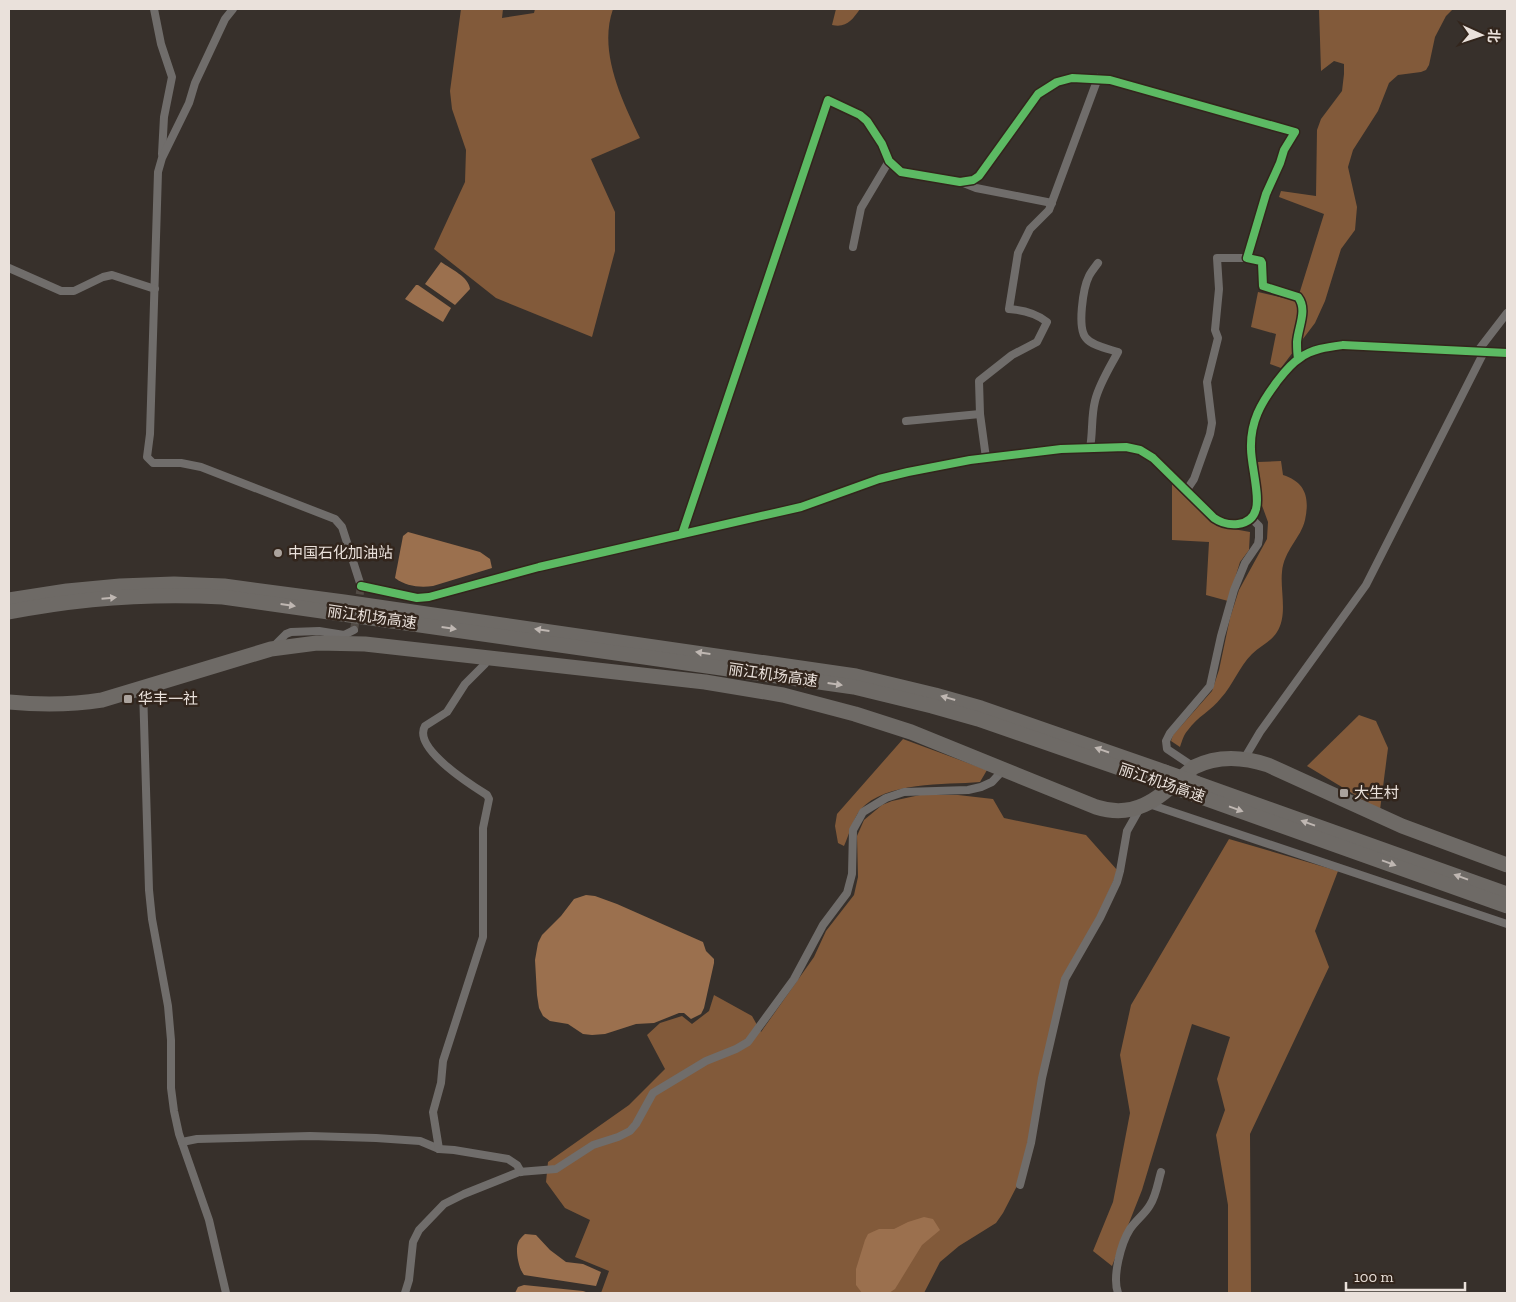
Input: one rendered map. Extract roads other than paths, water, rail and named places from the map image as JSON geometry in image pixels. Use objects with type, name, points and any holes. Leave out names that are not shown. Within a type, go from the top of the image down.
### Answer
[{"type":"highway","name":"丽江机场高速","points":[[9,600],[67,591],[120,586],[174,584],[224,586],[846,674],[914,689],[981,708],[1161,777]]},
{"type":"highway","name":"丽江机场高速","points":[[9,612],[68,602],[121,597],[174,595],[223,597],[844,686],[924,703],[978,719],[1161,777],[1507,894]]},
{"type":"highway","points":[[9,702],[42,704],[87,702],[116,697],[271,649],[317,642],[350,643],[705,682],[783,695],[883,723],[948,746],[1104,810],[1119,812],[1144,806],[1194,767],[1208,761],[1244,759],[1268,765],[1402,826],[1507,865]]},
{"type":"highway","name":"丽江机场高速","points":[[1193,788],[1507,906]]},
{"type":"street","points":[[154,9],[161,44],[172,77],[164,117],[162,158],[157,178],[150,434],[147,454],[149,461],[153,463],[181,463],[201,467],[335,519],[342,527],[361,586],[417,598],[429,597],[539,567],[800,507],[879,479],[931,467],[986,458],[1090,448],[1126,447],[1140,450],[1153,458],[1211,516],[1222,523],[1240,524],[1251,518],[1257,503],[1251,451],[1254,419],[1261,403],[1298,358],[1320,349],[1343,346],[1507,353]]},
{"type":"street","points":[[162,158],[189,103],[199,75],[225,19],[233,9]]},
{"type":"street","points":[[960,182],[973,180],[979,176],[1038,94],[1044,89],[1057,82],[1072,78],[1110,80],[1295,132],[1284,150],[1266,194],[1246,258]]},
{"type":"street","points":[[986,458],[980,414],[979,381],[1012,355],[1037,342],[1047,322],[1040,316],[1029,312],[1009,309],[1018,253],[1030,229],[1049,210],[1098,78]]},
{"type":"street","points":[[682,534],[828,100],[860,115],[878,136],[889,161],[906,174],[960,182],[976,188],[1052,203]]},
{"type":"street","points":[[853,247],[861,208],[889,161]]},
{"type":"street","points":[[1186,490],[1194,479],[1212,423],[1208,382],[1218,338],[1215,330],[1219,289],[1217,258],[1246,258],[1261,261],[1263,286],[1298,297],[1302,315],[1297,343],[1298,358]]},
{"type":"street","points":[[1090,448],[1096,398],[1118,352],[1092,343],[1086,338],[1081,327],[1082,308],[1088,277],[1098,263]]},
{"type":"street","points":[[9,268],[61,291],[74,291],[103,277],[112,275],[155,288]]},
{"type":"street","points":[[1244,759],[1260,732],[1366,585],[1481,352],[1507,313]]},
{"type":"street","points":[[906,421],[980,414]]},
{"type":"street","points":[[1194,767],[1167,749],[1166,741],[1170,733],[1210,686],[1234,590],[1245,563],[1258,544],[1258,526],[1251,518]]},
{"type":"street","points":[[271,649],[286,634],[291,632],[319,631],[344,635],[354,630]]},
{"type":"street","points":[[439,1149],[433,1112],[443,1062],[483,937],[483,828],[489,799],[487,795],[452,771],[430,750],[424,741],[422,730],[447,712],[465,684],[485,664],[487,658]]},
{"type":"street","points":[[143,688],[149,890],[152,919],[168,1000],[172,1099],[182,1142],[209,1220],[226,1293]]},
{"type":"street","points":[[405,1293],[409,1280],[412,1242],[420,1230],[444,1204],[464,1194],[521,1172],[556,1169],[594,1145],[618,1137],[636,1124],[653,1093],[706,1060],[736,1049],[748,1042],[794,979],[823,926],[847,893],[852,874],[853,830],[859,818],[869,808],[886,798],[904,792],[968,790],[981,787],[992,782],[1004,770]]},
{"type":"street","points":[[1020,1185],[1031,1143],[1042,1078],[1063,984],[1100,918],[1117,882],[1127,831],[1144,806],[1507,924]]},
{"type":"street","points":[[182,1142],[197,1138],[310,1136],[420,1141],[439,1149],[505,1158],[515,1163],[521,1172]]},
{"type":"street","points":[[1118,1293],[1116,1286],[1117,1268],[1126,1236],[1151,1203],[1161,1172]]},
{"type":"tunnel","points":[[354,630],[361,586]]},
{"type":"place","name":"中国石化加油站","points":[[278,553]]},
{"type":"place","name":"华丰一社","points":[[128,699]]},
{"type":"place","name":"大生村","points":[[1344,793]]}]
